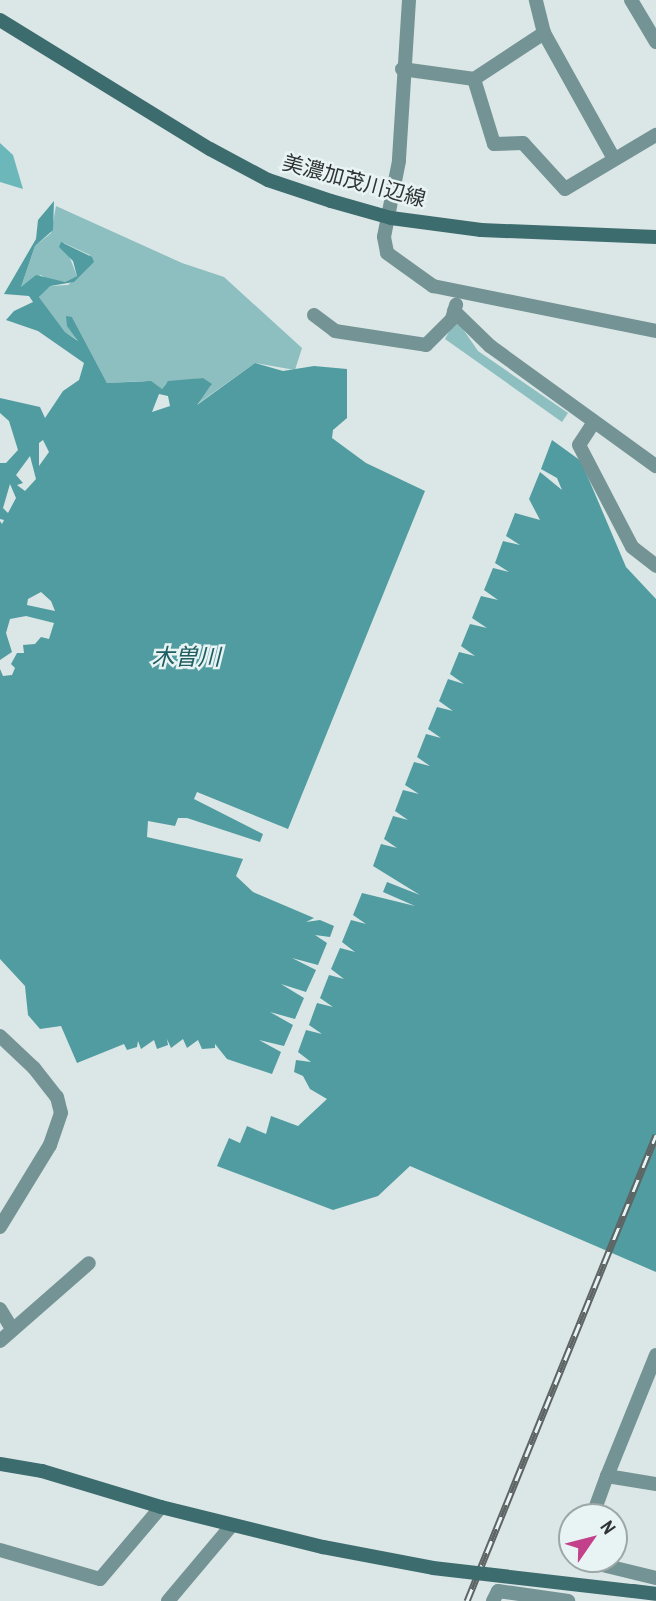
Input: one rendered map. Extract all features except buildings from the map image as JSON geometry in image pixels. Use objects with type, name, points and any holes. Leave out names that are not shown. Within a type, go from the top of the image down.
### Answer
[{"type":"main road","name":"美濃加茂川辺線","points":[[0,20],[268,180],[391,218],[481,230],[656,237]]},
{"type":"main road","points":[[0,1464],[42,1471],[232,1525],[433,1568],[656,1594]]},
{"type":"street","points":[[536,0],[544,33],[614,159]]},
{"type":"street","points":[[631,0],[656,42]]},
{"type":"street","points":[[408,1],[391,218],[384,237],[387,253],[433,286],[656,331]]},
{"type":"street","points":[[402,69],[474,79],[544,33]]},
{"type":"street","points":[[474,79],[494,144],[523,143],[565,188],[656,135]]},
{"type":"street","points":[[314,315],[335,331],[426,345],[454,311],[459,292]]},
{"type":"street","points":[[454,311],[490,346],[656,466]]},
{"type":"street","points":[[594,422],[579,445],[632,548],[656,566]]},
{"type":"street","points":[[0,1037],[34,1068],[57,1097],[61,1113],[50,1145],[0,1227]]},
{"type":"street","points":[[0,1341],[89,1263]]},
{"type":"street","points":[[0,1309],[12,1329]]},
{"type":"street","points":[[597,1503],[656,1355]]},
{"type":"street","points":[[607,1476],[656,1484]]},
{"type":"street","points":[[0,1550],[100,1579],[161,1507]]},
{"type":"street","points":[[168,1601],[232,1525]]},
{"type":"street","points":[[628,1571],[656,1578]]},
{"type":"street","points":[[493,1601],[498,1591],[568,1601]]},
{"type":"shaded area","points":[[0,143],[13,155],[23,189],[0,182]]},
{"type":"shaded area","points":[[56,206],[182,263],[224,277],[302,348],[295,370],[255,363],[196,405],[211,386],[203,378],[166,383],[162,389],[144,381],[107,383],[72,317],[79,341],[65,332],[39,297],[49,286],[68,285],[77,277],[90,255],[64,243],[77,276],[65,282],[49,281],[41,275],[21,287],[35,246],[51,233]]},
{"type":"shaded area","points":[[456,319],[478,351],[568,413],[562,422],[445,339]]},
{"type":"water","name":"木曽川","points":[[54,201],[53,230],[35,246],[21,287],[36,275],[65,282],[77,276],[73,261],[59,247],[61,242],[92,257],[94,262],[74,282],[50,286],[39,297],[65,332],[78,341],[67,326],[66,316],[72,317],[107,383],[151,381],[162,389],[168,381],[203,378],[212,384],[197,405],[255,363],[283,371],[314,366],[347,369],[347,418],[333,430],[332,438],[366,463],[425,491],[288,829],[197,792],[194,799],[263,834],[260,842],[187,818],[178,818],[175,826],[148,821],[147,837],[243,859],[236,876],[253,892],[314,918],[306,922],[320,920],[334,926],[330,937],[315,935],[327,943],[318,965],[292,958],[316,970],[306,992],[281,984],[304,998],[295,1019],[270,1012],[293,1025],[284,1046],[259,1040],[281,1052],[272,1074],[227,1059],[215,1044],[215,1048],[202,1049],[198,1040],[187,1048],[183,1039],[171,1048],[167,1039],[168,1045],[157,1049],[154,1040],[141,1049],[138,1041],[137,1047],[127,1050],[124,1044],[77,1063],[61,1026],[40,1029],[28,1015],[25,986],[0,959],[0,669],[3,676],[12,675],[15,668],[11,664],[17,653],[24,653],[23,645],[35,644],[41,637],[49,639],[54,623],[26,616],[10,619],[6,633],[12,652],[0,660],[0,521],[2,524],[4,520],[0,519],[0,463],[6,463],[18,450],[9,421],[0,413],[0,398],[40,407],[45,418],[63,391],[79,380],[84,363],[38,331],[6,320],[14,311],[33,302],[29,296],[4,294],[36,239],[38,220]],"holes":[[[159,394],[168,396],[170,406],[152,412]],[[43,440],[49,452],[39,466],[39,443]],[[30,456],[36,479],[25,491],[17,485],[23,483],[16,475]],[[10,484],[16,498],[8,513],[3,508]],[[41,592],[51,601],[55,611],[27,605],[28,599]]]},
{"type":"water","points":[[552,440],[581,461],[626,567],[656,599],[656,1272],[410,1166],[378,1196],[333,1210],[217,1166],[229,1138],[240,1143],[247,1126],[266,1134],[271,1116],[298,1126],[327,1099],[310,1089],[303,1076],[294,1072],[296,1060],[311,1062],[298,1052],[306,1030],[322,1034],[309,1025],[317,1003],[333,1007],[320,998],[329,975],[344,979],[331,969],[340,948],[355,952],[342,942],[351,920],[366,924],[353,915],[362,893],[415,906],[383,892],[387,882],[420,895],[373,866],[381,844],[397,848],[384,839],[393,816],[408,820],[395,811],[403,790],[419,794],[405,785],[414,762],[430,766],[417,757],[426,734],[441,738],[428,729],[437,707],[453,711],[439,701],[448,679],[464,684],[450,674],[459,652],[475,656],[461,646],[470,624],[487,628],[472,618],[481,596],[498,600],[484,590],[493,568],[509,572],[495,563],[503,541],[520,545],[506,536],[515,513],[540,520],[529,499],[540,472],[562,490],[557,478],[541,469]]},
{"type":"railway","points":[[467,1601],[656,1135]]}]
